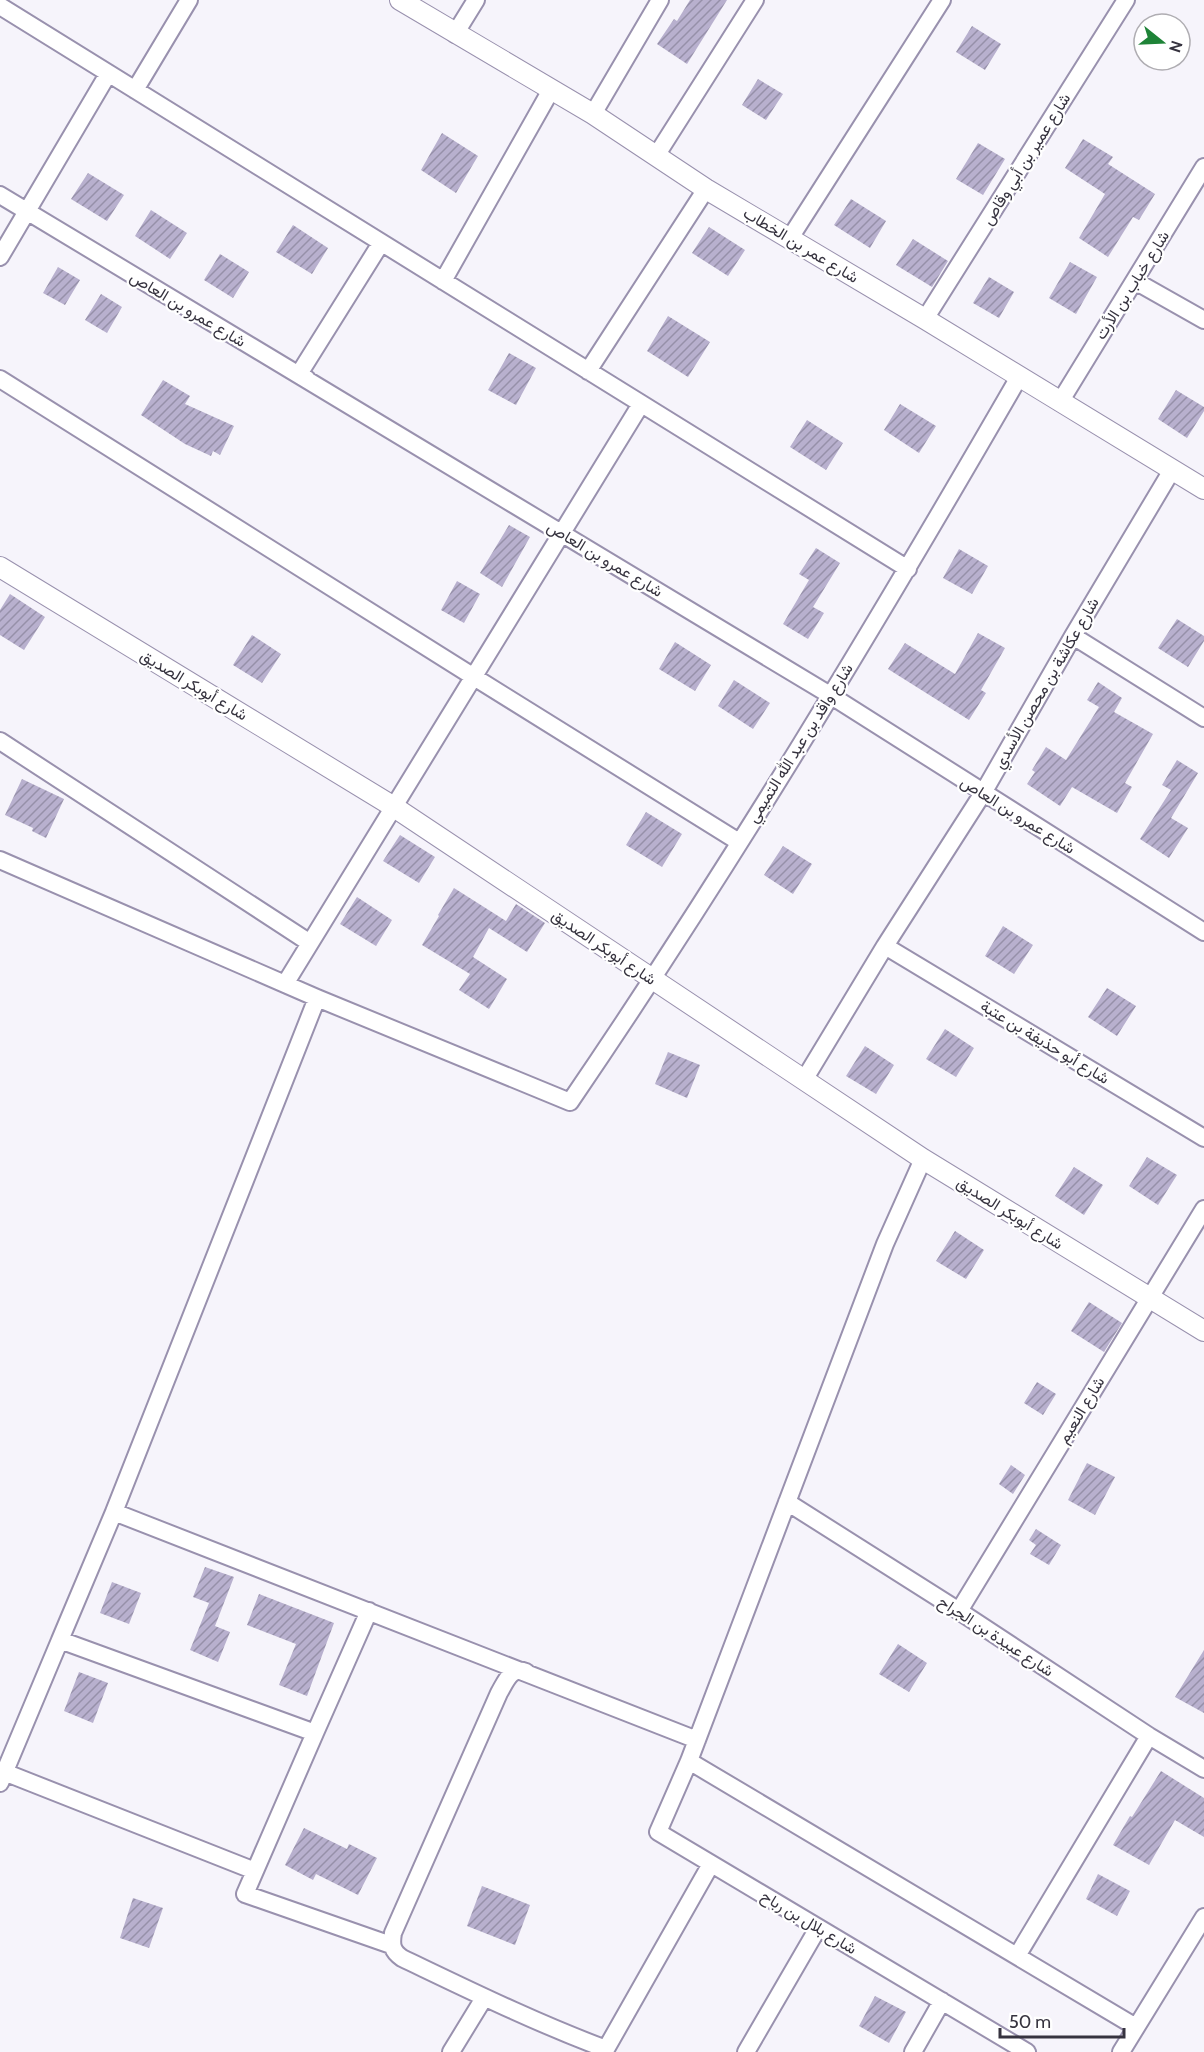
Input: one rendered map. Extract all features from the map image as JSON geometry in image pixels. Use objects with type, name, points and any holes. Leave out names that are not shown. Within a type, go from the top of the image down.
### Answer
[{"type":"street","points":[[135,90],[189,0]]},
{"type":"street","name":"شارع عمر بن الخطاب","points":[[400,0],[593,114],[706,189],[926,319],[1204,489]]},
{"type":"street","points":[[455,33],[476,0]]},
{"type":"street","points":[[593,114],[660,0]]},
{"type":"street","points":[[656,156],[755,0]]},
{"type":"street","points":[[790,238],[942,0]]},
{"type":"street","name":"شارع عمير بن أبي وقاص","points":[[926,319],[1126,0]]},
{"type":"street","points":[[0,6],[908,570]]},
{"type":"street","points":[[0,257],[108,74]]},
{"type":"street","points":[[442,281],[551,90]]},
{"type":"street","name":"شارع خباب بن الأرت","points":[[1060,402],[1204,167]]},
{"type":"street","points":[[588,371],[706,189]]},
{"type":"street","name":"شارع عمرو بن العاص","points":[[0,195],[830,695],[1204,932]]},
{"type":"street","points":[[381,243],[299,374],[557,530]]},
{"type":"street","points":[[1135,281],[1204,320]]},
{"type":"street","name":"شارع واقد بن عبد الله التميمي","points":[[317,998],[570,1102],[653,980],[908,570],[1019,377]]},
{"type":"street","points":[[0,379],[739,842]]},
{"type":"street","points":[[285,984],[474,677],[557,530],[641,404]]},
{"type":"street","name":"شارع عكاشة بن محصن الأسدي","points":[[804,1080],[982,793],[1172,470]]},
{"type":"street","name":"شارع أبوبكر الصديق","points":[[0,567],[394,807],[923,1159],[1204,1331]]},
{"type":"street","points":[[1073,636],[1204,718]]},
{"type":"street","points":[[0,741],[310,943]]},
{"type":"street","points":[[0,860],[317,998],[114,1512],[2,1777],[255,1871]]},
{"type":"street","name":"شارع أبو حذيفة بن عتبة","points":[[885,946],[1204,1138]]},
{"type":"street","points":[[923,1159],[885,1244],[689,1761],[1136,2027]]},
{"type":"street","name":"شارع النعيم","points":[[959,1611],[1204,1209]]},
{"type":"street","name":"شارع عبيدة بن الجراح","points":[[787,1502],[959,1611],[1149,1736],[1204,1768]]},
{"type":"street","points":[[114,1512],[698,1740]]},
{"type":"street","points":[[369,1611],[245,1894],[392,1945]]},
{"type":"street","points":[[60,1640],[315,1733]]},
{"type":"street","points":[[698,1740],[520,1670],[514,1671],[499,1693],[393,1933],[392,1945],[395,1953],[402,1958],[484,1998],[605,2050],[711,1864]]},
{"type":"street","points":[[1017,1956],[1149,1736]]},
{"type":"street","name":"شارع بلال بن رباح","points":[[689,1761],[658,1832],[1027,2052]]},
{"type":"street","points":[[1121,2052],[1204,1917]]},
{"type":"street","points":[[746,2052],[818,1928]]},
{"type":"street","points":[[451,2052],[484,1998]]},
{"type":"street","points":[[913,2052],[942,2001]]},
{"type":"building","points":[[690,0],[727,0],[687,64],[657,44],[674,19],[677,21]]},
{"type":"building","points":[[972,26],[1001,44],[985,70],[956,52]]},
{"type":"building","points":[[758,79],[783,94],[766,120],[742,105]]},
{"type":"building","points":[[442,133],[478,156],[456,193],[421,170]]},
{"type":"building","points":[[1083,139],[1113,157],[1108,164],[1155,194],[1139,220],[1133,217],[1108,257],[1079,238],[1105,194],[1065,168]]},
{"type":"building","points":[[978,143],[1005,159],[983,195],[956,179]]},
{"type":"building","points":[[88,173],[124,195],[107,221],[71,199]]},
{"type":"building","points":[[851,199],[886,221],[870,248],[834,225]]},
{"type":"building","points":[[151,210],[187,233],[170,259],[135,236]]},
{"type":"building","points":[[293,225],[328,248],[312,274],[276,252]]},
{"type":"building","points":[[709,227],[745,250],[728,276],[692,253]]},
{"type":"building","points":[[913,239],[948,261],[932,287],[896,265]]},
{"type":"building","points":[[220,254],[249,272],[233,298],[204,280]]},
{"type":"building","points":[[1070,262],[1097,277],[1076,314],[1049,298]]},
{"type":"building","points":[[58,267],[80,280],[65,305],[43,293]]},
{"type":"building","points":[[989,277],[1014,292],[999,318],[973,303]]},
{"type":"building","points":[[101,294],[122,307],[107,333],[85,320]]},
{"type":"building","points":[[668,316],[710,342],[688,377],[647,351]]},
{"type":"building","points":[[509,353],[536,368],[516,405],[488,390]]},
{"type":"building","points":[[163,380],[190,396],[185,404],[234,426],[220,455],[213,451],[211,456],[185,444],[141,415]]},
{"type":"building","points":[[1176,390],[1204,407],[1204,411],[1187,438],[1158,419]]},
{"type":"building","points":[[900,404],[936,426],[919,453],[884,430]]},
{"type":"building","points":[[807,420],[843,443],[826,470],[790,447]]},
{"type":"building","points":[[509,525],[530,537],[502,587],[480,573]]},
{"type":"building","points":[[816,548],[840,563],[813,607],[824,613],[808,639],[783,624],[809,580],[799,574]]},
{"type":"building","points":[[959,549],[988,566],[972,594],[943,578]]},
{"type":"building","points":[[457,581],[480,594],[464,623],[441,610]]},
{"type":"building","points":[[10,594],[45,617],[24,650],[0,635],[0,610]]},
{"type":"building","points":[[1177,619],[1204,636],[1204,641],[1188,667],[1158,648]]},
{"type":"building","points":[[978,633],[1005,648],[981,690],[986,693],[969,720],[888,669],[905,643],[955,674]]},
{"type":"building","points":[[252,635],[281,654],[262,683],[233,665]]},
{"type":"building","points":[[675,642],[711,665],[695,691],[659,669]]},
{"type":"building","points":[[734,680],[770,703],[753,729],[718,706]]},
{"type":"building","points":[[1098,682],[1122,698],[1114,712],[1153,734],[1125,783],[1132,787],[1117,813],[1072,787],[1060,806],[1027,784],[1035,772],[1032,770],[1046,747],[1066,760],[1099,707],[1087,700]]},
{"type":"building","points":[[1177,760],[1198,773],[1171,818],[1188,828],[1169,858],[1140,839],[1171,790],[1162,785]]},
{"type":"building","points":[[22,779],[64,799],[46,838],[32,831],[33,828],[5,815]]},
{"type":"building","points":[[646,812],[682,834],[662,867],[626,845]]},
{"type":"building","points":[[400,835],[435,857],[419,883],[383,861]]},
{"type":"building","points":[[783,846],[812,864],[793,894],[764,875]]},
{"type":"building","points":[[454,888],[506,921],[516,904],[545,923],[527,952],[489,928],[473,957],[507,979],[489,1009],[459,990],[470,974],[422,945]]},
{"type":"building","points":[[357,897],[392,920],[376,946],[340,924]]},
{"type":"building","points":[[1003,926],[1033,945],[1014,974],[985,956]]},
{"type":"building","points":[[1107,988],[1136,1006],[1117,1036],[1088,1017]]},
{"type":"building","points":[[945,1029],[974,1048],[956,1077],[926,1059]]},
{"type":"building","points":[[865,1046],[894,1065],[876,1094],[846,1076]]},
{"type":"building","points":[[668,1052],[700,1065],[687,1098],[655,1084]]},
{"type":"building","points":[[1147,1157],[1177,1175],[1158,1205],[1129,1186]]},
{"type":"building","points":[[1074,1167],[1103,1185],[1084,1215],[1055,1196]]},
{"type":"building","points":[[955,1231],[984,1250],[966,1279],[936,1261]]},
{"type":"building","points":[[1089,1302],[1122,1323],[1104,1352],[1071,1331]]},
{"type":"building","points":[[1037,1382],[1056,1394],[1043,1415],[1024,1403]]},
{"type":"building","points":[[1087,1463],[1115,1477],[1095,1515],[1068,1500]]},
{"type":"building","points":[[1011,1465],[1025,1475],[1013,1494],[999,1484]]},
{"type":"building","points":[[1036,1529],[1061,1545],[1049,1565],[1030,1554],[1036,1545],[1029,1540]]},
{"type":"building","points":[[205,1567],[234,1577],[215,1626],[230,1632],[218,1662],[190,1650],[209,1603],[193,1597]]},
{"type":"building","points":[[112,1582],[141,1593],[129,1624],[100,1613]]},
{"type":"building","points":[[259,1594],[334,1623],[307,1696],[279,1685],[296,1644],[247,1625]]},
{"type":"building","points":[[898,1644],[927,1663],[909,1692],[879,1674]]},
{"type":"building","points":[[1204,1650],[1204,1713],[1175,1697]]},
{"type":"building","points":[[79,1672],[108,1683],[93,1723],[64,1711]]},
{"type":"building","points":[[1161,1771],[1204,1798],[1204,1837],[1175,1820],[1149,1865],[1113,1845]]},
{"type":"building","points":[[304,1828],[347,1849],[349,1844],[377,1858],[358,1895],[316,1874],[313,1880],[285,1865]]},
{"type":"building","points":[[1098,1874],[1130,1891],[1117,1916],[1086,1899]]},
{"type":"building","points":[[482,1886],[530,1905],[515,1945],[467,1926]]},
{"type":"building","points":[[133,1898],[163,1908],[149,1948],[120,1938]]},
{"type":"building","points":[[875,1996],[906,2012],[889,2043],[859,2026]]}]
